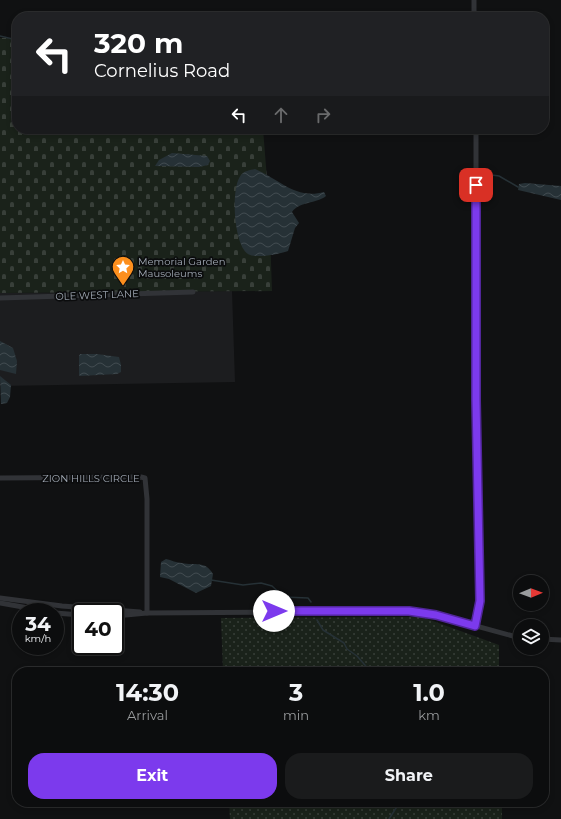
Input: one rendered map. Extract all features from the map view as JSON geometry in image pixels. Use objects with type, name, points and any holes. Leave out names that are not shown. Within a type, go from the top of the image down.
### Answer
[{"type":"street","points":[[474,0],[474,12]]},
{"type":"street","points":[[475,626],[480,601],[476,400],[476,134]]},
{"type":"street","name":"OLE WEST LANE","points":[[0,298],[193,292]]},
{"type":"street","name":"ZION HILLS CIRCLE","points":[[0,478],[144,478],[147,499],[147,613]]},
{"type":"street","points":[[0,598],[62,606],[122,609],[147,613]]},
{"type":"street","points":[[0,603],[12,605]]},
{"type":"street","points":[[124,615],[147,613],[400,610],[436,615],[513,636]]},
{"type":"street","points":[[549,640],[561,640]]},
{"type":"shaded area","points":[[232,291],[235,382],[0,386],[0,293]]},
{"type":"green space","points":[[0,38],[12,38],[12,134],[263,134],[269,204],[272,291],[0,293]]},
{"type":"green space","points":[[422,617],[499,645],[499,667],[223,667],[221,618]]},
{"type":"green space","points":[[229,807],[502,807],[502,819],[230,819]]},
{"type":"water","points":[[172,153],[207,156],[210,161],[208,165],[199,167],[155,166],[159,160]]},
{"type":"water","points":[[255,169],[296,191],[314,194],[324,192],[326,196],[322,199],[299,206],[292,212],[299,223],[295,228],[288,251],[268,256],[256,256],[248,254],[243,249],[239,240],[235,216],[235,192],[241,175],[247,171]]},
{"type":"water","points":[[525,183],[561,186],[561,200],[518,190],[519,184]]},
{"type":"water","points":[[0,341],[13,348],[17,361],[16,374],[0,370]]},
{"type":"water","points":[[80,354],[97,354],[119,357],[121,372],[117,374],[80,376]]},
{"type":"water","points":[[0,376],[11,385],[10,397],[7,403],[1,404]]},
{"type":"water","points":[[166,559],[178,563],[199,564],[207,567],[213,574],[211,586],[196,593],[169,579],[160,577],[161,562]]},
{"type":"waterway","points":[[0,36],[12,39]]},
{"type":"waterway","points":[[479,181],[485,174],[499,176],[518,187]]},
{"type":"waterway","points":[[211,580],[243,585],[261,583],[272,586],[284,597],[308,598],[311,602]]},
{"type":"waterway","points":[[317,620],[323,630],[344,643],[347,649],[357,656],[367,667]]},
{"type":"waterway","points":[[389,819],[397,807]]},
{"type":"place","name":"Memorial Garden Mausoleums","points":[[123,286]]},
{"type":"route","points":[[274,611],[416,611],[475,626],[480,601],[476,400],[476,185]]}]
